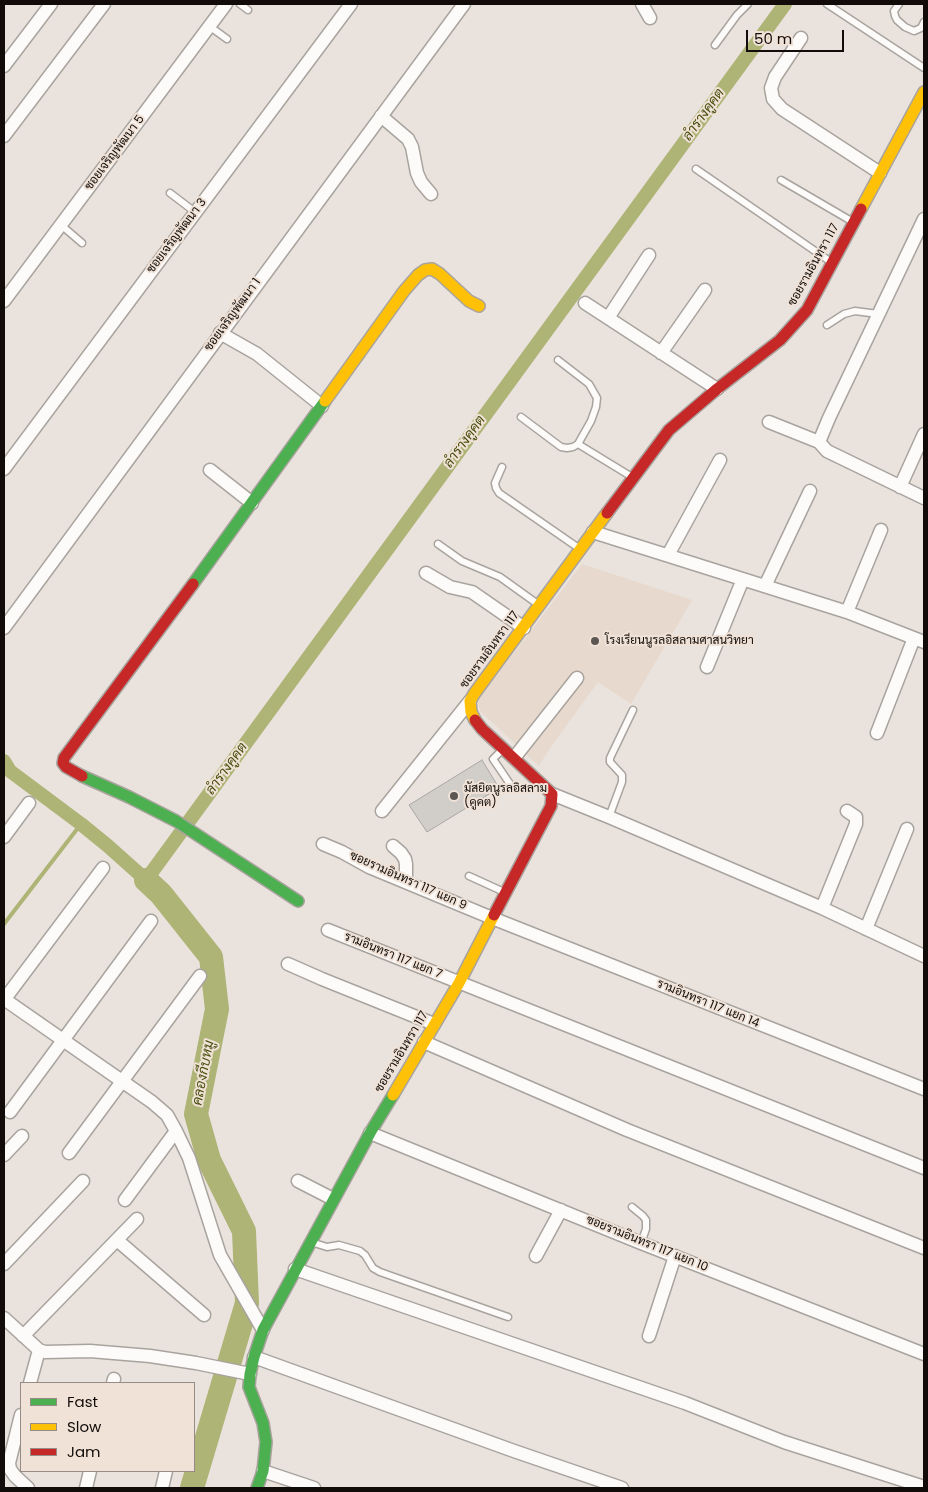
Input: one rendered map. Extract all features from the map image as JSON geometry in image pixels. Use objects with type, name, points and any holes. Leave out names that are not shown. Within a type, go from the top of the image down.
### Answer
[{"type":"street","points":[[4,66],[51,4]]},
{"type":"street","points":[[4,136],[104,4]]},
{"type":"street","name":"ซอยเจริญพัฒนา 5","points":[[4,301],[226,4]]},
{"type":"street","name":"ซอยเจริญพัฒนา 3","points":[[4,469],[351,4]]},
{"type":"street","name":"ซอยเจริญพัฒนา 1","points":[[4,628],[464,4]]},
{"type":"street","points":[[642,4],[650,18]]},
{"type":"street","points":[[801,38],[775,77],[771,88],[773,99],[782,109],[880,173]]},
{"type":"street","name":"ซอยรามอินทรา 117","points":[[257,1488],[264,1471],[266,1442],[263,1424],[249,1387],[254,1357],[263,1330],[370,1133],[459,983],[551,806],[552,794],[482,729],[471,712],[470,701],[669,430],[717,389],[780,340],[807,310],[924,92]]},
{"type":"street","points":[[381,116],[408,139],[412,147],[417,173],[431,194]]},
{"type":"street","points":[[819,442],[924,219]]},
{"type":"street","points":[[608,318],[649,255]]},
{"type":"street","points":[[298,901],[176,821],[74,772],[63,763],[64,758],[167,620],[404,291],[418,275],[425,270],[432,269],[469,301],[479,306]]},
{"type":"street","points":[[661,352],[705,290]]},
{"type":"street","points":[[585,302],[717,389]]},
{"type":"street","points":[[220,334],[256,354],[322,406]]},
{"type":"street","points":[[769,422],[819,442],[827,452],[924,498]]},
{"type":"street","points":[[900,487],[924,434]]},
{"type":"street","points":[[668,555],[720,460]]},
{"type":"street","points":[[210,470],[252,503]]},
{"type":"street","points":[[765,586],[810,491]]},
{"type":"street","points":[[847,612],[881,530]]},
{"type":"street","points":[[593,532],[847,612],[919,640],[877,733]]},
{"type":"street","points":[[426,573],[450,587],[472,592],[524,628]]},
{"type":"street","points":[[707,667],[743,579]]},
{"type":"street","points":[[514,758],[577,678]]},
{"type":"street","points":[[382,811],[470,701]]},
{"type":"street","points":[[552,794],[609,816],[822,908],[924,956]]},
{"type":"street","points":[[4,837],[30,803]]},
{"type":"street","points":[[822,908],[856,824],[856,817],[847,811]]},
{"type":"street","points":[[866,928],[907,829]]},
{"type":"street","name":"ซอยรามอินทรา 117 แยก 9","points":[[323,844],[369,867],[492,918]]},
{"type":"street","points":[[393,846],[405,859],[406,882]]},
{"type":"street","points":[[103,868],[4,999],[167,1115],[189,1158],[220,1255],[263,1330]]},
{"type":"street","name":"รามอินทรา 117 แยก 14","points":[[492,918],[924,1089]]},
{"type":"street","points":[[10,1112],[151,921]]},
{"type":"street","name":"รามอินทรา 117 แยก 7","points":[[328,930],[924,1168]]},
{"type":"street","points":[[288,964],[434,1024]]},
{"type":"street","points":[[69,1153],[200,976]]},
{"type":"street","points":[[424,1042],[627,1130],[924,1248]]},
{"type":"street","points":[[125,1200],[176,1130]]},
{"type":"street","name":"ซอยรามอินทรา 117 แยก 10","points":[[370,1133],[641,1243],[924,1354]]},
{"type":"street","points":[[4,1155],[22,1136]]},
{"type":"street","points":[[4,1264],[83,1181]]},
{"type":"street","points":[[298,1181],[333,1199]]},
{"type":"street","points":[[536,1256],[561,1210]]},
{"type":"street","points":[[23,1336],[137,1219]]},
{"type":"street","points":[[117,1240],[204,1314]]},
{"type":"street","points":[[649,1336],[675,1256]]},
{"type":"street","points":[[295,1269],[685,1403],[784,1442],[924,1487]]},
{"type":"street","points":[[4,1318],[39,1350],[46,1352],[90,1351],[150,1356],[196,1362],[250,1374]]},
{"type":"street","points":[[30,1382],[39,1350]]},
{"type":"street","points":[[254,1357],[504,1448],[622,1488]]},
{"type":"street","points":[[20,1419],[9,1463],[10,1469],[15,1476],[28,1488]]},
{"type":"street","points":[[264,1471],[314,1488]]},
{"type":"street","points":[[86,1488],[90,1472]]},
{"type":"street","points":[[162,1488],[166,1472]]},
{"type":"lane","points":[[240,4],[248,10]]},
{"type":"lane","points":[[715,44],[748,4]]},
{"type":"lane","points":[[827,4],[924,68]]},
{"type":"lane","points":[[899,4],[894,11],[895,16],[905,27],[914,31],[921,28],[924,22]]},
{"type":"lane","points":[[209,26],[227,39]]},
{"type":"lane","points":[[696,169],[832,263]]},
{"type":"lane","points":[[781,180],[854,222]]},
{"type":"lane","points":[[170,193],[196,212]]},
{"type":"lane","points":[[61,225],[82,243]]},
{"type":"lane","points":[[827,325],[844,314],[855,311],[878,314]]},
{"type":"lane","points":[[521,417],[561,447],[573,447],[578,444],[591,421],[597,398],[590,384],[558,360]]},
{"type":"lane","points":[[578,444],[633,477]]},
{"type":"lane","points":[[502,467],[495,483],[499,493],[581,549]]},
{"type":"lane","points":[[438,544],[462,561],[500,577],[540,606]]},
{"type":"lane","points":[[609,816],[622,782],[622,774],[610,762],[610,758],[633,710]]},
{"type":"lane","points":[[504,748],[493,759],[510,784]]},
{"type":"lane","points":[[469,876],[506,892]]},
{"type":"lane","points":[[632,1207],[646,1220],[646,1228],[641,1243]]},
{"type":"lane","points":[[310,1242],[327,1247],[339,1245],[360,1251],[365,1255],[373,1268],[380,1272],[508,1317]]},
{"type":"shaded area","name":"โรงเรียนนูรลอิสลามศาสนวิทยา","points":[[582,564],[692,600],[631,704],[598,682],[539,766],[480,711],[478,700]]},
{"type":"building","name":"มัสยิตนูรลอิสลาม (คูคต)","points":[[482,760],[499,788],[427,832],[409,805]]},
{"type":"waterway","name":"ลำรางคูคต","points":[[4,761],[10,771],[81,824],[146,880],[785,4]]},
{"type":"waterway","points":[[4,924],[81,824]]},
{"type":"waterway","name":"คลองกีบหมู","points":[[146,880],[161,894],[211,957],[217,1009],[196,1114],[209,1160],[244,1231],[247,1303],[192,1488]]},
{"type":"traffic: fast","points":[[193,584],[325,401]]},
{"type":"traffic: fast","points":[[82,776],[176,821],[298,901]]},
{"type":"traffic: fast","points":[[257,1488],[263,1471],[266,1442],[263,1423],[249,1387],[254,1357],[263,1330],[370,1133],[393,1095]]},
{"type":"traffic: slow","points":[[861,209],[924,92]]},
{"type":"traffic: slow","points":[[325,401],[404,291],[425,270],[432,269],[440,274],[469,301],[479,306]]},
{"type":"traffic: slow","points":[[475,720],[471,712],[470,701],[474,694],[607,513]]},
{"type":"traffic: slow","points":[[393,1095],[459,983],[494,915]]},
{"type":"traffic: jam","points":[[607,513],[669,430],[717,389],[780,340],[807,310],[861,209]]},
{"type":"traffic: jam","points":[[82,776],[66,767],[63,763],[64,758],[193,584]]},
{"type":"traffic: jam","points":[[475,720],[482,729],[552,794],[551,806],[494,915]]},
{"type":"place","name":"โรงเรียนนูรลอิสลามศาสนวิทยา","points":[[595,641]]},
{"type":"place","name":"มัสยิตนูรลอิสลาม (คูคต)","points":[[454,796]]}]
